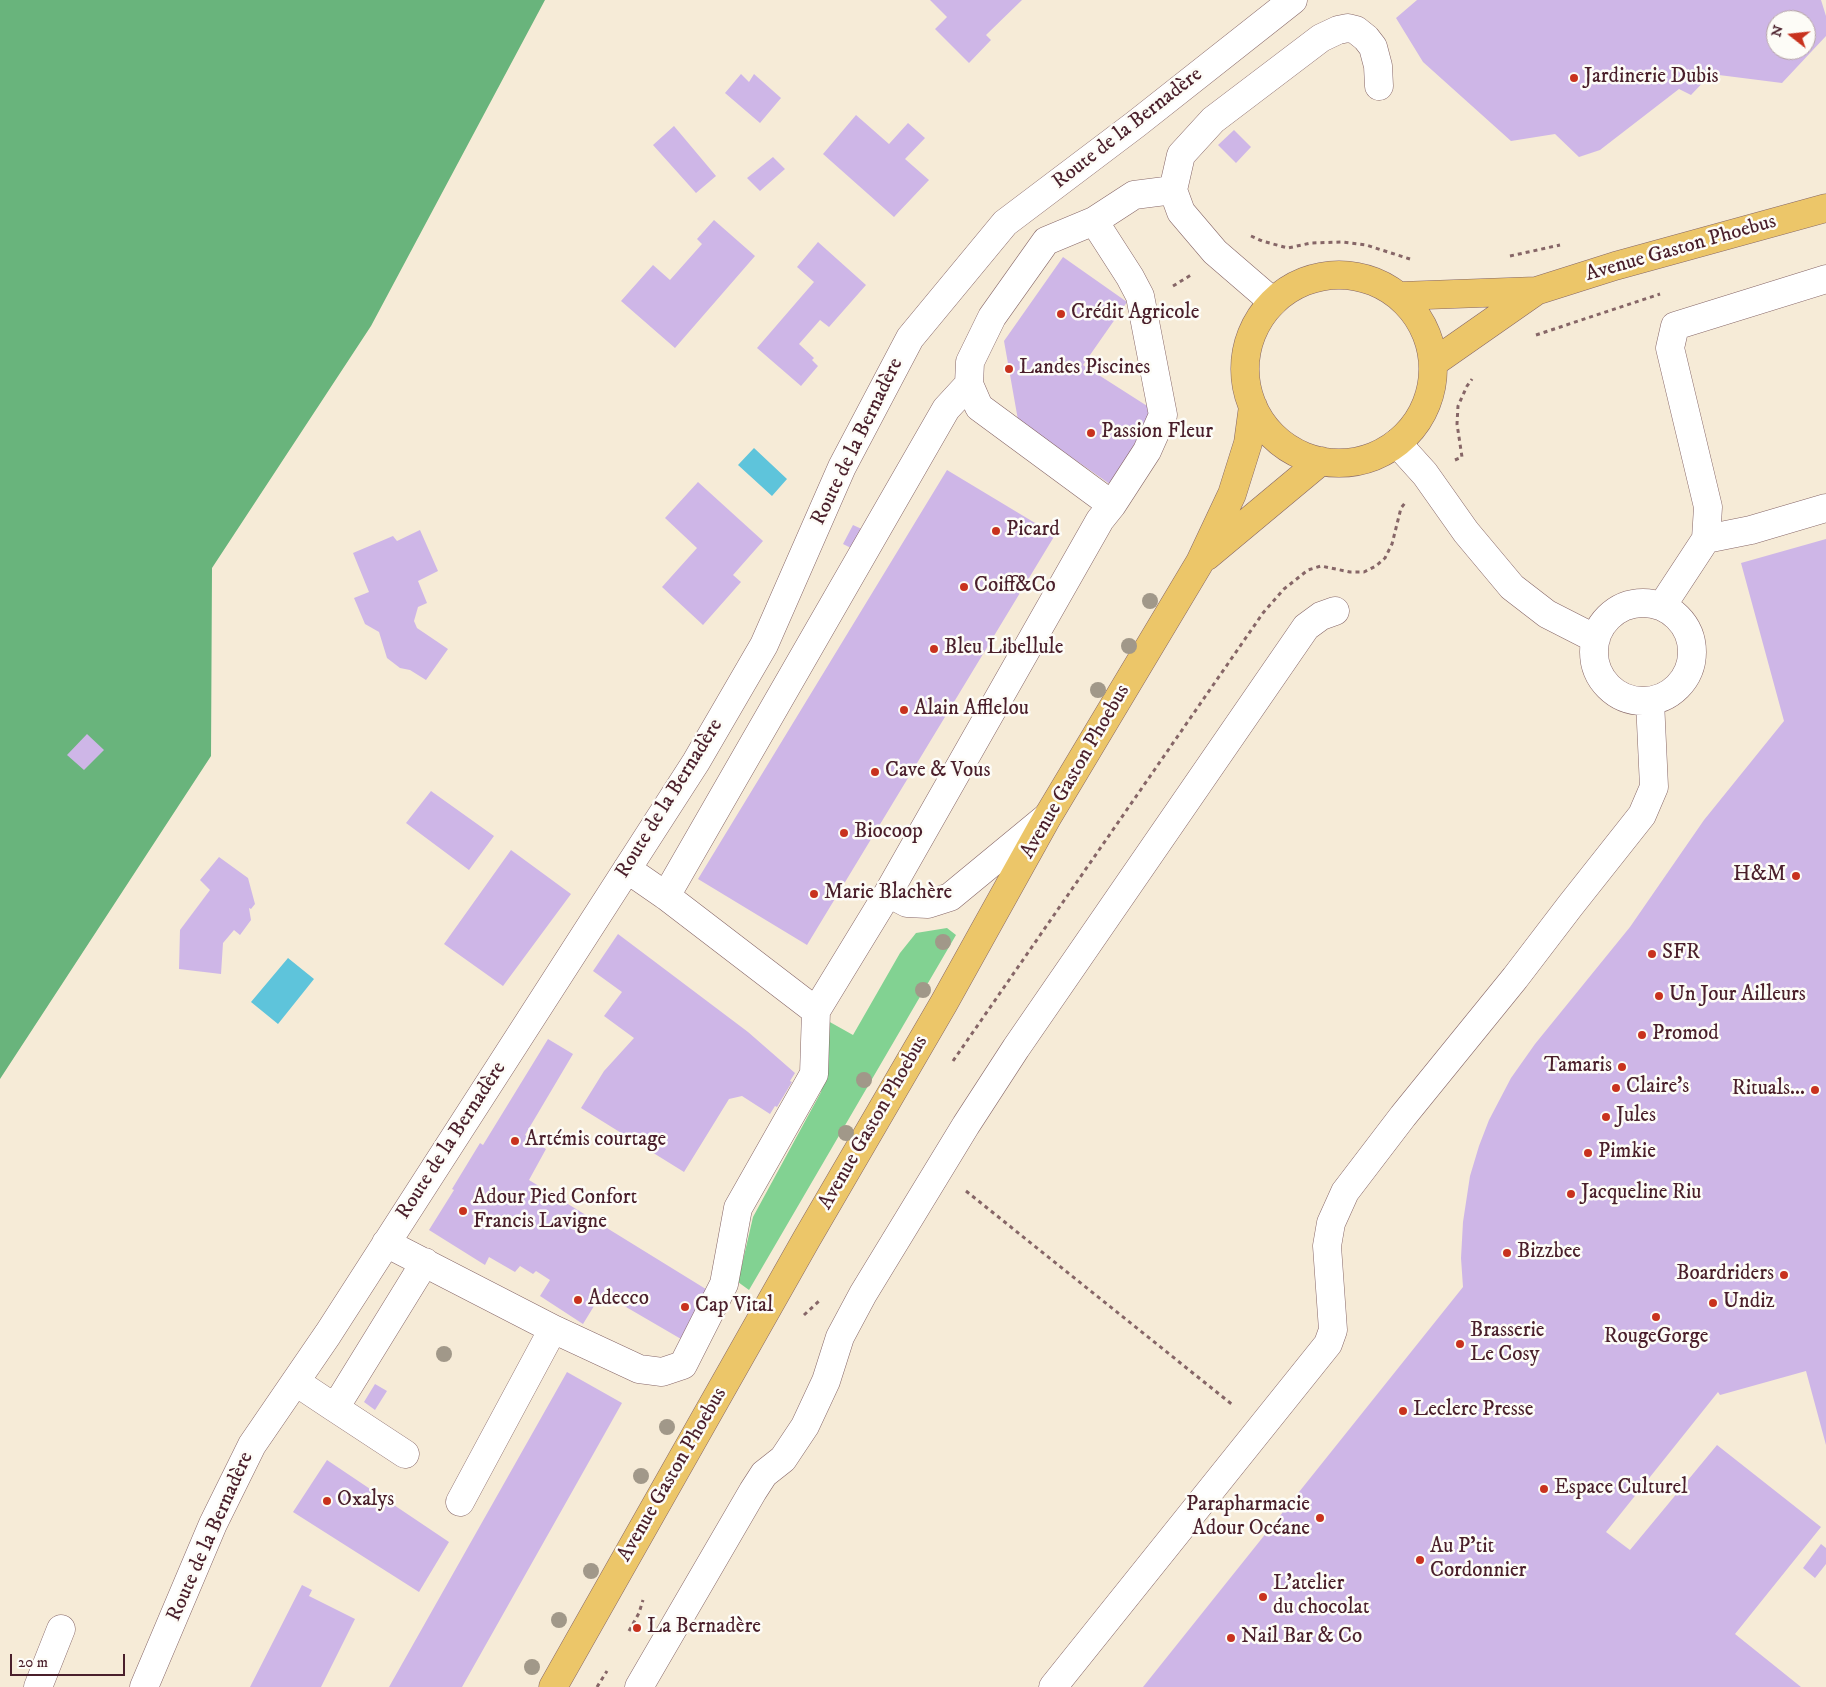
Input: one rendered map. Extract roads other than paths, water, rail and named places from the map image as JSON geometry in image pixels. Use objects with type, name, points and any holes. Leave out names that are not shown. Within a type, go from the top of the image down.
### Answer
[{"type":"main road","name":"Avenue Gaston Phoebus","points":[[1400,296],[1536,291],[1615,266],[1826,208]]},
{"type":"main road","points":[[1349,275],[1376,281],[1400,296],[1417,315],[1428,338],[1433,363],[1430,393],[1418,421],[1397,443],[1374,456],[1348,462],[1321,462],[1293,451],[1269,432],[1252,406],[1245,379],[1247,351],[1256,325],[1273,302],[1295,285],[1321,276],[1349,275]]},
{"type":"main road","name":"Avenue Gaston Phoebus","points":[[1433,363],[1536,291]]},
{"type":"main road","name":"Avenue Gaston Phoebus","points":[[553,1687],[806,1240],[944,1003],[1048,816],[1200,562],[1232,494],[1248,443],[1252,406]]},
{"type":"main road","name":"Avenue Gaston Phoebus","points":[[1200,562],[1321,462]]},
{"type":"street","name":"Route de la Bernadère","points":[[144,1687],[213,1524],[252,1445],[296,1382],[696,762],[764,645],[842,468],[910,338],[1005,224],[1293,0]]},
{"type":"street","points":[[1273,302],[1215,252],[1181,212],[1173,190],[1181,155],[1213,120],[1321,38],[1338,30],[1348,28],[1356,30],[1373,47],[1376,56],[1379,86]]},
{"type":"street","points":[[1112,505],[979,407],[969,384],[970,362],[992,317],[1046,242],[1094,221],[1134,195],[1173,190]]},
{"type":"street","points":[[386,1243],[554,1329],[639,1369],[662,1372],[683,1364],[724,1284],[738,1208],[814,1074],[816,1011],[888,894],[1100,520],[1147,451],[1163,416],[1140,296],[1094,221]]},
{"type":"street","points":[[1662,606],[1706,539],[1708,508],[1670,348],[1675,326],[1826,279]]},
{"type":"street","points":[[666,896],[946,410],[969,384]]},
{"type":"street","points":[[1397,443],[1425,474],[1466,532],[1512,587],[1547,614],[1596,638]]},
{"type":"street","points":[[1706,539],[1751,530],[1826,508]]},
{"type":"street","points":[[1646,602],[1662,606],[1676,614],[1686,626],[1692,642],[1692,658],[1688,673],[1679,686],[1666,696],[1650,701],[1634,700],[1619,694],[1607,684],[1598,670],[1594,655],[1596,638],[1603,623],[1614,612],[1630,604],[1646,602]]},
{"type":"street","points":[[639,1687],[753,1491],[764,1474],[783,1459],[805,1426],[826,1381],[840,1337],[868,1286],[939,1169],[1021,1040],[1306,627],[1321,616],[1335,611]]},
{"type":"street","points":[[1053,1687],[1328,1344],[1333,1330],[1327,1246],[1330,1223],[1345,1192],[1642,815],[1654,788],[1650,701]]},
{"type":"street","points":[[888,894],[907,903],[928,904],[950,897],[1048,816]]},
{"type":"street","points":[[626,869],[666,896],[816,1011]]},
{"type":"street","points":[[335,1408],[425,1262]]},
{"type":"street","points":[[460,1502],[554,1329]]},
{"type":"street","points":[[296,1382],[405,1454]]},
{"type":"street","points":[[38,1687],[61,1629]]},
{"type":"water","points":[[754,448],[787,479],[772,496],[738,465]]},
{"type":"water","points":[[288,958],[314,979],[278,1024],[251,1002]]},
{"type":"place","name":"Jardinerie Dubis","points":[[1574,78]]},
{"type":"place","name":"Crédit Agricole","points":[[1061,314]]},
{"type":"place","name":"Landes Piscines","points":[[1009,369]]},
{"type":"place","name":"Passion Fleur","points":[[1091,433]]},
{"type":"place","name":"Picard","points":[[996,531]]},
{"type":"place","name":"Coiff&Co","points":[[964,587]]},
{"type":"place","name":"Bleu Libellule","points":[[934,649]]},
{"type":"place","name":"Alain Afflelou","points":[[904,710]]},
{"type":"place","name":"Cave & Vous","points":[[875,772]]},
{"type":"place","name":"Biocoop","points":[[844,833]]},
{"type":"place","name":"H&M","points":[[1796,876]]},
{"type":"place","name":"Marie Blachère","points":[[814,894]]},
{"type":"place","name":"SFR","points":[[1652,954]]},
{"type":"place","name":"Un Jour Ailleurs","points":[[1659,996]]},
{"type":"place","name":"Promod","points":[[1642,1035]]},
{"type":"place","name":"Tamaris","points":[[1622,1067]]},
{"type":"place","name":"Claire's","points":[[1616,1088]]},
{"type":"place","name":"Rituals...","points":[[1815,1090]]},
{"type":"place","name":"Jules","points":[[1606,1117]]},
{"type":"place","name":"Artémis courtage","points":[[515,1141]]},
{"type":"place","name":"Pimkie","points":[[1588,1153]]},
{"type":"place","name":"Jacqueline Riu","points":[[1571,1194]]},
{"type":"place","name":"Adour Pied Confort Francis Lavigne","points":[[463,1211]]},
{"type":"place","name":"Bizzbee","points":[[1507,1253]]},
{"type":"place","name":"Boardriders","points":[[1784,1275]]},
{"type":"place","name":"Adecco","points":[[578,1300]]},
{"type":"place","name":"Undiz","points":[[1713,1303]]},
{"type":"place","name":"Cap Vital","points":[[685,1307]]},
{"type":"place","name":"RougeGorge","points":[[1656,1317]]},
{"type":"place","name":"Brasserie Le Cosy","points":[[1460,1344]]},
{"type":"place","name":"Leclerc Presse","points":[[1403,1411]]},
{"type":"place","name":"Espace Culturel","points":[[1544,1489]]},
{"type":"place","name":"Oxalys","points":[[327,1501]]},
{"type":"place","name":"Parapharmacie Adour Océane","points":[[1320,1518]]},
{"type":"place","name":"Au P'tit Cordonnier","points":[[1420,1560]]},
{"type":"place","name":"L'atelier du chocolat","points":[[1263,1597]]},
{"type":"place","name":"La Bernadère","points":[[637,1628]]},
{"type":"place","name":"Nail Bar & Co","points":[[1231,1638]]}]
